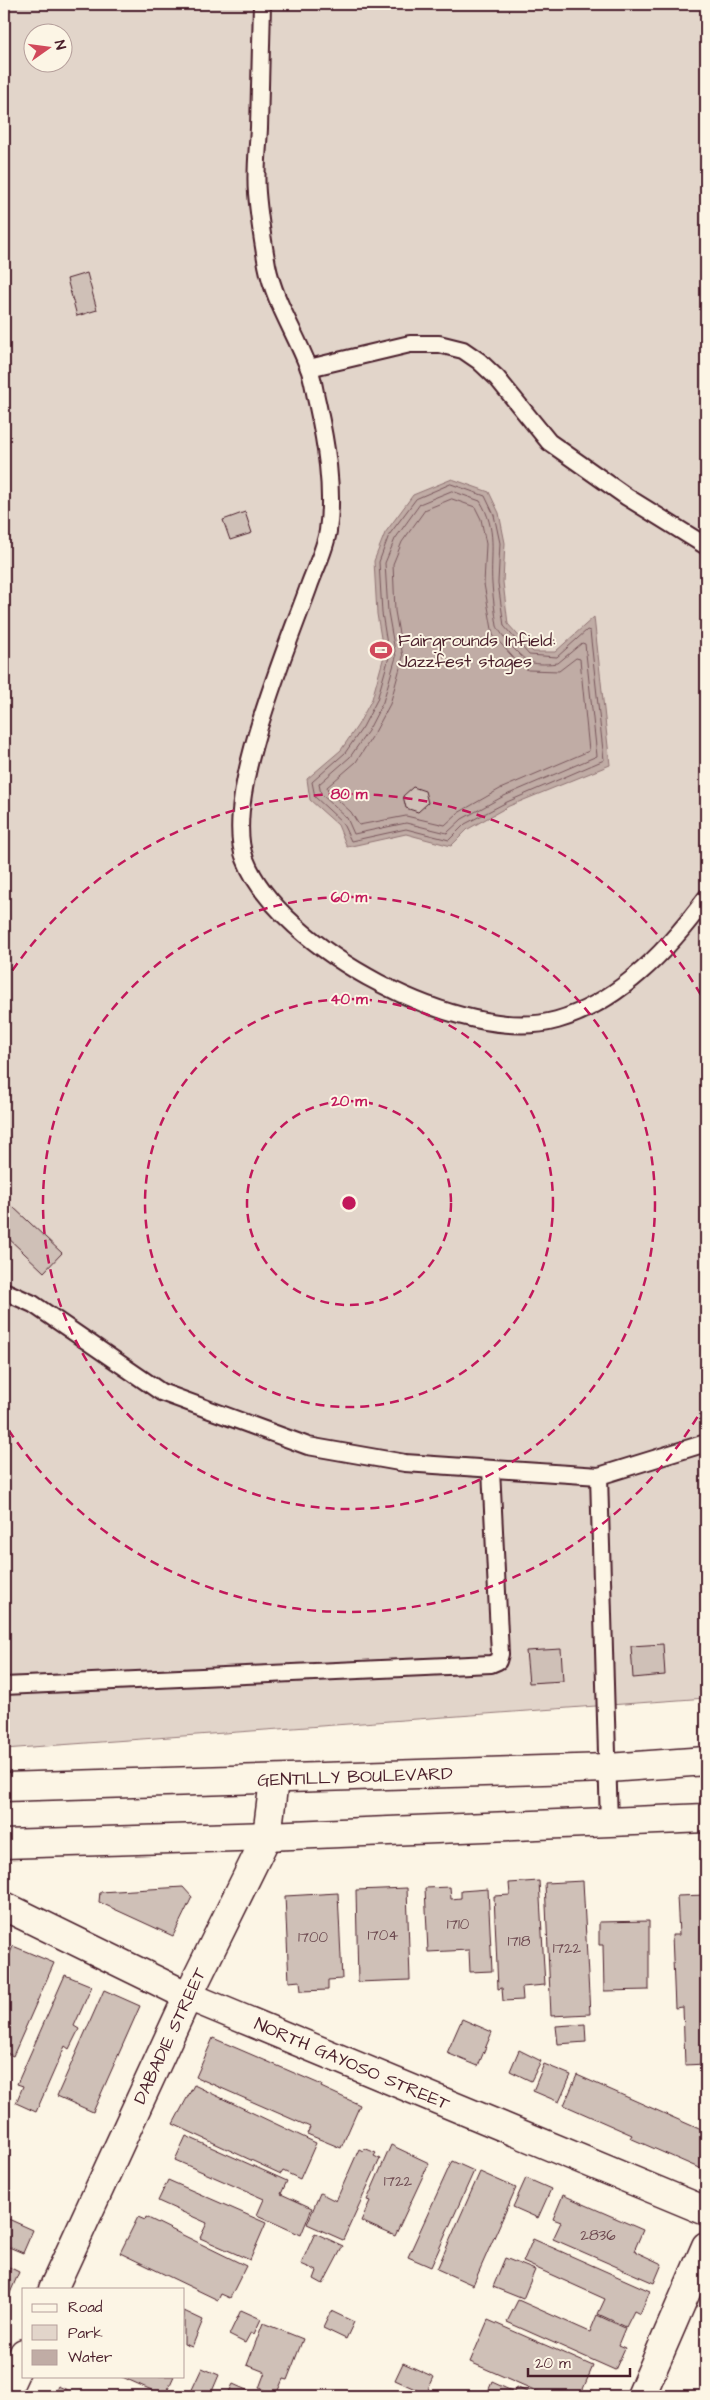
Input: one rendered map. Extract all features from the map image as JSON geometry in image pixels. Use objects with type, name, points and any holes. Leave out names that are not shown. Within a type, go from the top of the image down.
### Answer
[{"type":"street","name":"GENTILLY BOULEVARD","points":[[4,1787],[608,1768],[706,1761]]},
{"type":"street","name":"DABADIE STREET","points":[[53,2288],[188,1996],[266,1836],[274,1780]]},
{"type":"street","points":[[4,1844],[266,1836],[706,1818]]},
{"type":"street","name":"NORTH GAYOSO STREET","points":[[4,1906],[188,1996],[706,2211]]},
{"type":"street","points":[[641,2396],[706,2246]]},
{"type":"street","points":[[4,2396],[22,2357]]},
{"type":"lane","points":[[262,4],[257,191],[268,269],[288,326],[309,368],[322,424],[331,489],[328,534],[264,711],[244,783],[239,826],[244,858],[263,892],[291,922],[326,952],[384,986],[426,1005],[468,1019],[515,1024],[554,1021],[584,1010],[608,996],[653,962],[706,898]]},
{"type":"lane","points":[[309,368],[410,344],[439,344],[463,350],[479,360],[497,378],[549,442],[627,497],[706,546]]},
{"type":"lane","points":[[4,1291],[34,1304],[161,1392],[308,1446],[405,1463],[600,1476],[706,1443]]},
{"type":"lane","points":[[4,1686],[491,1664],[498,1661],[500,1654],[492,1469]]},
{"type":"lane","points":[[600,1476],[609,1823]]},
{"type":"green space","points":[[4,4],[706,4],[706,1698],[4,1749]]},
{"type":"water","points":[[452,479],[489,492],[499,513],[505,543],[503,582],[508,624],[533,652],[555,652],[594,617],[610,765],[509,806],[468,829],[451,846],[406,834],[347,847],[338,825],[310,800],[307,779],[341,750],[358,725],[372,699],[384,656],[377,614],[374,561],[385,533],[413,495]]},
{"type":"building","points":[[87,273],[97,310],[77,316],[67,279]]},
{"type":"building","points":[[245,512],[252,533],[230,540],[223,520]]},
{"type":"building","points":[[413,787],[425,791],[428,803],[418,812],[406,808],[403,796]]},
{"type":"building","points":[[12,1206],[62,1253],[44,1272],[4,1234],[4,1215]]},
{"type":"building","points":[[663,1644],[665,1675],[633,1678],[631,1646]]},
{"type":"building","points":[[561,1649],[563,1681],[529,1683],[526,1651]]},
{"type":"building","points":[[539,1881],[545,1985],[522,1987],[523,2000],[503,2001],[502,1988],[498,1989],[494,1896],[510,1895],[509,1883]]},
{"type":"building","points":[[583,1881],[590,2014],[551,2016],[545,1883]]},
{"type":"building","points":[[183,1887],[192,1897],[173,1936],[99,1902],[100,1892]]},
{"type":"building","points":[[450,1887],[451,1899],[461,1898],[461,1891],[488,1889],[492,1971],[470,1972],[469,1950],[428,1952],[425,1888]]},
{"type":"building","points":[[407,1888],[410,1980],[358,1982],[356,1890]]},
{"type":"building","points":[[338,1893],[342,1979],[328,1980],[328,1990],[301,1991],[300,1981],[289,1982],[285,1896]]},
{"type":"building","points":[[706,1895],[706,2064],[685,2065],[683,2007],[675,2008],[672,1935],[679,1935],[677,1896]]},
{"type":"building","points":[[649,1921],[649,1990],[604,1991],[603,1945],[599,1945],[599,1922]]},
{"type":"building","points":[[13,1946],[54,1963],[13,2056],[4,2052],[4,1967]]},
{"type":"building","points":[[65,1975],[92,1986],[74,2026],[79,2029],[69,2049],[65,2046],[36,2112],[16,2103],[23,2086],[17,2084]]},
{"type":"building","points":[[104,1990],[140,2006],[93,2112],[57,2096]]},
{"type":"building","points":[[462,2019],[492,2032],[478,2066],[447,2053]]},
{"type":"building","points":[[585,2024],[586,2042],[558,2044],[556,2026]]},
{"type":"building","points":[[213,2038],[322,2085],[321,2087],[360,2105],[341,2148],[307,2134],[310,2127],[196,2077]]},
{"type":"building","points":[[519,2050],[541,2061],[531,2081],[510,2071]]},
{"type":"building","points":[[544,2064],[571,2075],[559,2102],[533,2091]]},
{"type":"building","points":[[577,2075],[706,2132],[706,2158],[701,2169],[630,2138],[632,2135],[564,2105]]},
{"type":"building","points":[[194,2085],[316,2143],[300,2179],[283,2171],[281,2174],[173,2124]]},
{"type":"building","points":[[186,2136],[287,2181],[281,2194],[312,2208],[301,2235],[257,2215],[264,2199],[175,2160]]},
{"type":"building","points":[[391,2145],[429,2163],[395,2236],[361,2221],[370,2201],[367,2200]]},
{"type":"building","points":[[364,2148],[376,2153],[374,2156],[380,2159],[343,2240],[307,2224],[320,2193],[336,2201],[359,2149],[363,2151]]},
{"type":"building","points":[[452,2161],[474,2171],[431,2267],[408,2257]]},
{"type":"building","points":[[480,2172],[516,2188],[473,2285],[437,2269]]},
{"type":"building","points":[[526,2178],[551,2189],[538,2218],[513,2207]]},
{"type":"building","points":[[168,2180],[266,2223],[250,2260],[200,2238],[207,2223],[158,2201]]},
{"type":"building","points":[[563,2195],[643,2230],[634,2251],[662,2264],[654,2283],[553,2239],[561,2222],[553,2219]]},
{"type":"building","points":[[4,2217],[33,2230],[23,2253],[4,2245]]},
{"type":"building","points":[[138,2217],[145,2220],[146,2217],[246,2266],[230,2298],[221,2294],[218,2300],[120,2253]]},
{"type":"building","points":[[315,2233],[343,2246],[323,2284],[314,2279],[317,2271],[301,2264]]},
{"type":"building","points":[[533,2239],[650,2291],[640,2314],[634,2311],[626,2327],[598,2314],[605,2299],[523,2262]]},
{"type":"building","points":[[505,2258],[535,2270],[523,2299],[493,2287]]},
{"type":"building","points":[[7,2266],[19,2272],[8,2298],[4,2296],[4,2267]]},
{"type":"building","points":[[518,2300],[590,2332],[597,2315],[625,2328],[618,2345],[625,2348],[615,2370],[507,2322]]},
{"type":"building","points":[[241,2310],[261,2319],[254,2334],[251,2332],[245,2343],[229,2335]]},
{"type":"building","points":[[185,2311],[203,2320],[192,2347],[185,2344]]},
{"type":"building","points":[[331,2311],[354,2322],[346,2339],[323,2328]]},
{"type":"building","points":[[488,2320],[593,2366],[580,2396],[548,2396],[470,2362]]},
{"type":"building","points":[[263,2323],[303,2339],[287,2380],[283,2379],[276,2395],[259,2388],[265,2372],[247,2365]]},
{"type":"building","points":[[403,2363],[434,2377],[426,2394],[395,2380]]},
{"type":"building","points":[[202,2368],[219,2375],[210,2396],[189,2396]]},
{"type":"building","points":[[124,2378],[173,2378],[165,2396]]},
{"type":"building","points":[[492,2382],[514,2392],[516,2387],[536,2396],[486,2396]]},
{"type":"building","points":[[233,2384],[260,2396],[227,2396]]},
{"type":"building","points":[[58,2386],[81,2396],[53,2396]]},
{"type":"place","name":"Fairgrounds Infield: Jazzfest stages","points":[[381,650]]}]
